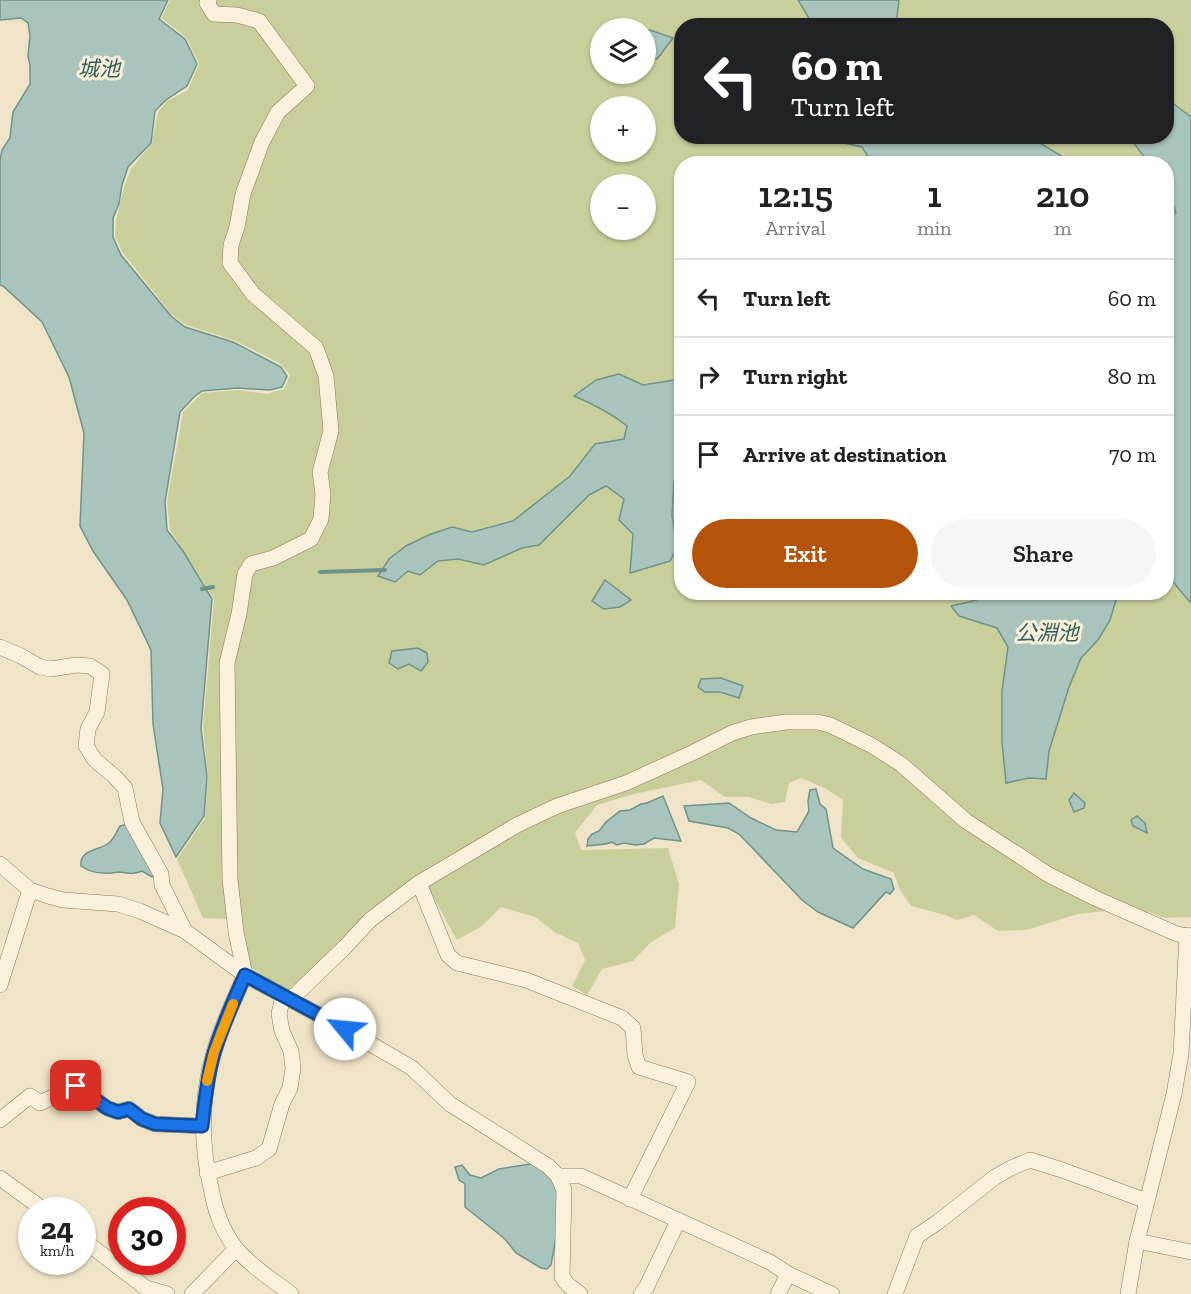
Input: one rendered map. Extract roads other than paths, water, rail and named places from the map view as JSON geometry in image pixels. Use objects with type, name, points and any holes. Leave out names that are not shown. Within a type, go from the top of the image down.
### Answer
[{"type":"street","points":[[209,0],[207,3],[214,14],[237,15],[259,21],[307,86],[278,112],[262,142],[243,194],[231,245],[230,263],[253,294],[316,348],[326,376],[331,431],[320,472],[323,494],[321,519],[311,539],[273,558],[251,564],[245,574],[239,614],[227,663],[230,879],[236,932],[245,975],[214,1052],[206,1086],[202,1126],[207,1173],[216,1212],[223,1230],[236,1249],[291,1294]]},
{"type":"street","points":[[0,647],[40,667],[51,669],[76,665],[90,666],[102,674],[97,712],[88,729],[86,746],[95,760],[125,788],[132,822],[161,874],[162,885],[185,931]]},
{"type":"street","points":[[207,1173],[256,1158],[269,1149],[282,1104],[290,1088],[293,1068],[291,1051],[282,1032],[279,1014],[286,998],[345,947],[370,920],[419,883],[517,825],[556,806],[626,783],[732,733],[751,727],[774,724],[817,722],[830,725],[871,745],[901,764],[966,821],[1049,875],[1177,934],[1189,936],[1181,1054],[1174,1094],[1137,1241],[1128,1294]]},
{"type":"street","points":[[0,864],[30,890],[63,900],[118,904],[185,931],[245,975],[412,1068],[450,1104],[548,1166],[558,1176],[564,1190],[562,1277],[570,1291]]},
{"type":"street","points":[[419,883],[447,955],[457,963],[526,980],[622,1018],[633,1028],[635,1055],[639,1067],[688,1082],[630,1199]]},
{"type":"street","points":[[0,985],[30,890]]},
{"type":"street","points":[[0,1120],[30,1096],[40,1103],[76,1086],[107,1108],[118,1112],[129,1109],[142,1119],[155,1124],[202,1126]]},
{"type":"street","points":[[895,1294],[917,1236],[1011,1167],[1030,1160],[1147,1201]]},
{"type":"street","points":[[558,1176],[581,1176],[770,1262],[788,1274],[832,1294]]},
{"type":"street","points":[[0,1178],[26,1197]]},
{"type":"street","points":[[641,1294],[678,1221]]},
{"type":"street","points":[[1137,1241],[1191,1252]]},
{"type":"street","points":[[192,1294],[236,1249]]},
{"type":"street","points":[[96,1250],[146,1288],[167,1294]]},
{"type":"street","points":[[778,1294],[788,1274]]},
{"type":"water","name":"城池","points":[[0,0],[168,0],[159,19],[185,39],[197,64],[187,86],[166,100],[155,111],[151,143],[128,167],[122,185],[119,204],[113,218],[113,237],[121,255],[171,316],[185,327],[233,342],[281,367],[287,376],[282,387],[270,390],[237,388],[202,391],[180,412],[165,502],[167,530],[183,551],[212,599],[201,728],[207,777],[204,816],[176,857],[160,823],[163,789],[153,724],[151,650],[127,600],[93,551],[80,526],[84,433],[69,377],[42,322],[0,285],[0,160],[2,150],[10,138],[13,112],[30,84],[28,56],[30,36],[28,23],[21,18],[0,20]]},
{"type":"water","points":[[798,0],[899,0],[897,18],[809,18]]},
{"type":"water","points":[[656,32],[673,38],[656,58]]},
{"type":"water","points":[[1174,104],[1191,117],[1191,603],[1174,582],[1174,214],[1176,213],[1174,156],[1144,156],[1134,144],[1174,144]]},
{"type":"water","points":[[848,144],[1042,144],[1061,156],[868,156],[862,147]]},
{"type":"water","points":[[619,374],[643,385],[674,380],[672,515],[674,554],[670,561],[630,573],[633,534],[619,520],[624,499],[606,486],[589,495],[539,545],[522,548],[484,565],[458,559],[438,561],[420,575],[408,571],[395,582],[378,576],[389,559],[406,546],[431,534],[452,527],[472,532],[513,521],[570,476],[595,444],[624,439],[627,426],[602,409],[574,396],[596,380]]},
{"type":"water","points":[[605,580],[631,600],[620,607],[604,609],[592,601]]},
{"type":"water","name":"公淵池","points":[[1116,600],[1110,620],[1098,640],[1081,658],[1069,687],[1049,751],[1046,779],[1029,778],[1006,783],[1002,742],[1002,691],[1008,647],[997,628],[959,616],[951,606],[973,601]]},
{"type":"water","points":[[418,648],[427,653],[428,662],[421,671],[409,664],[398,669],[389,663],[392,651]]},
{"type":"water","points":[[721,678],[743,686],[739,698],[720,692],[705,692],[698,687],[701,679]]},
{"type":"water","points":[[816,789],[820,804],[826,809],[833,848],[863,869],[891,879],[894,889],[890,894],[886,892],[853,928],[818,912],[802,900],[739,834],[728,828],[689,821],[684,806],[729,803],[751,818],[776,830],[797,832],[809,811],[810,790]]},
{"type":"water","points":[[1074,793],[1085,803],[1084,808],[1074,812],[1069,800]]},
{"type":"water","points":[[663,796],[681,841],[654,838],[644,844],[617,845],[612,842],[587,846],[592,834],[599,831],[620,811],[630,810]]},
{"type":"water","points":[[1137,816],[1145,823],[1147,833],[1133,826],[1131,820]]},
{"type":"water","points":[[129,824],[157,875],[152,877],[142,871],[98,873],[81,866],[81,860],[86,853],[105,846],[120,826]]},
{"type":"water","points":[[530,1164],[541,1166],[553,1174],[560,1195],[555,1244],[551,1265],[547,1269],[541,1268],[516,1253],[505,1239],[465,1207],[465,1184],[459,1180],[455,1167],[462,1165],[470,1175],[481,1178],[499,1169]]},
{"type":"waterway","points":[[320,572],[385,570]]},
{"type":"waterway","points":[[202,589],[213,587]]}]
